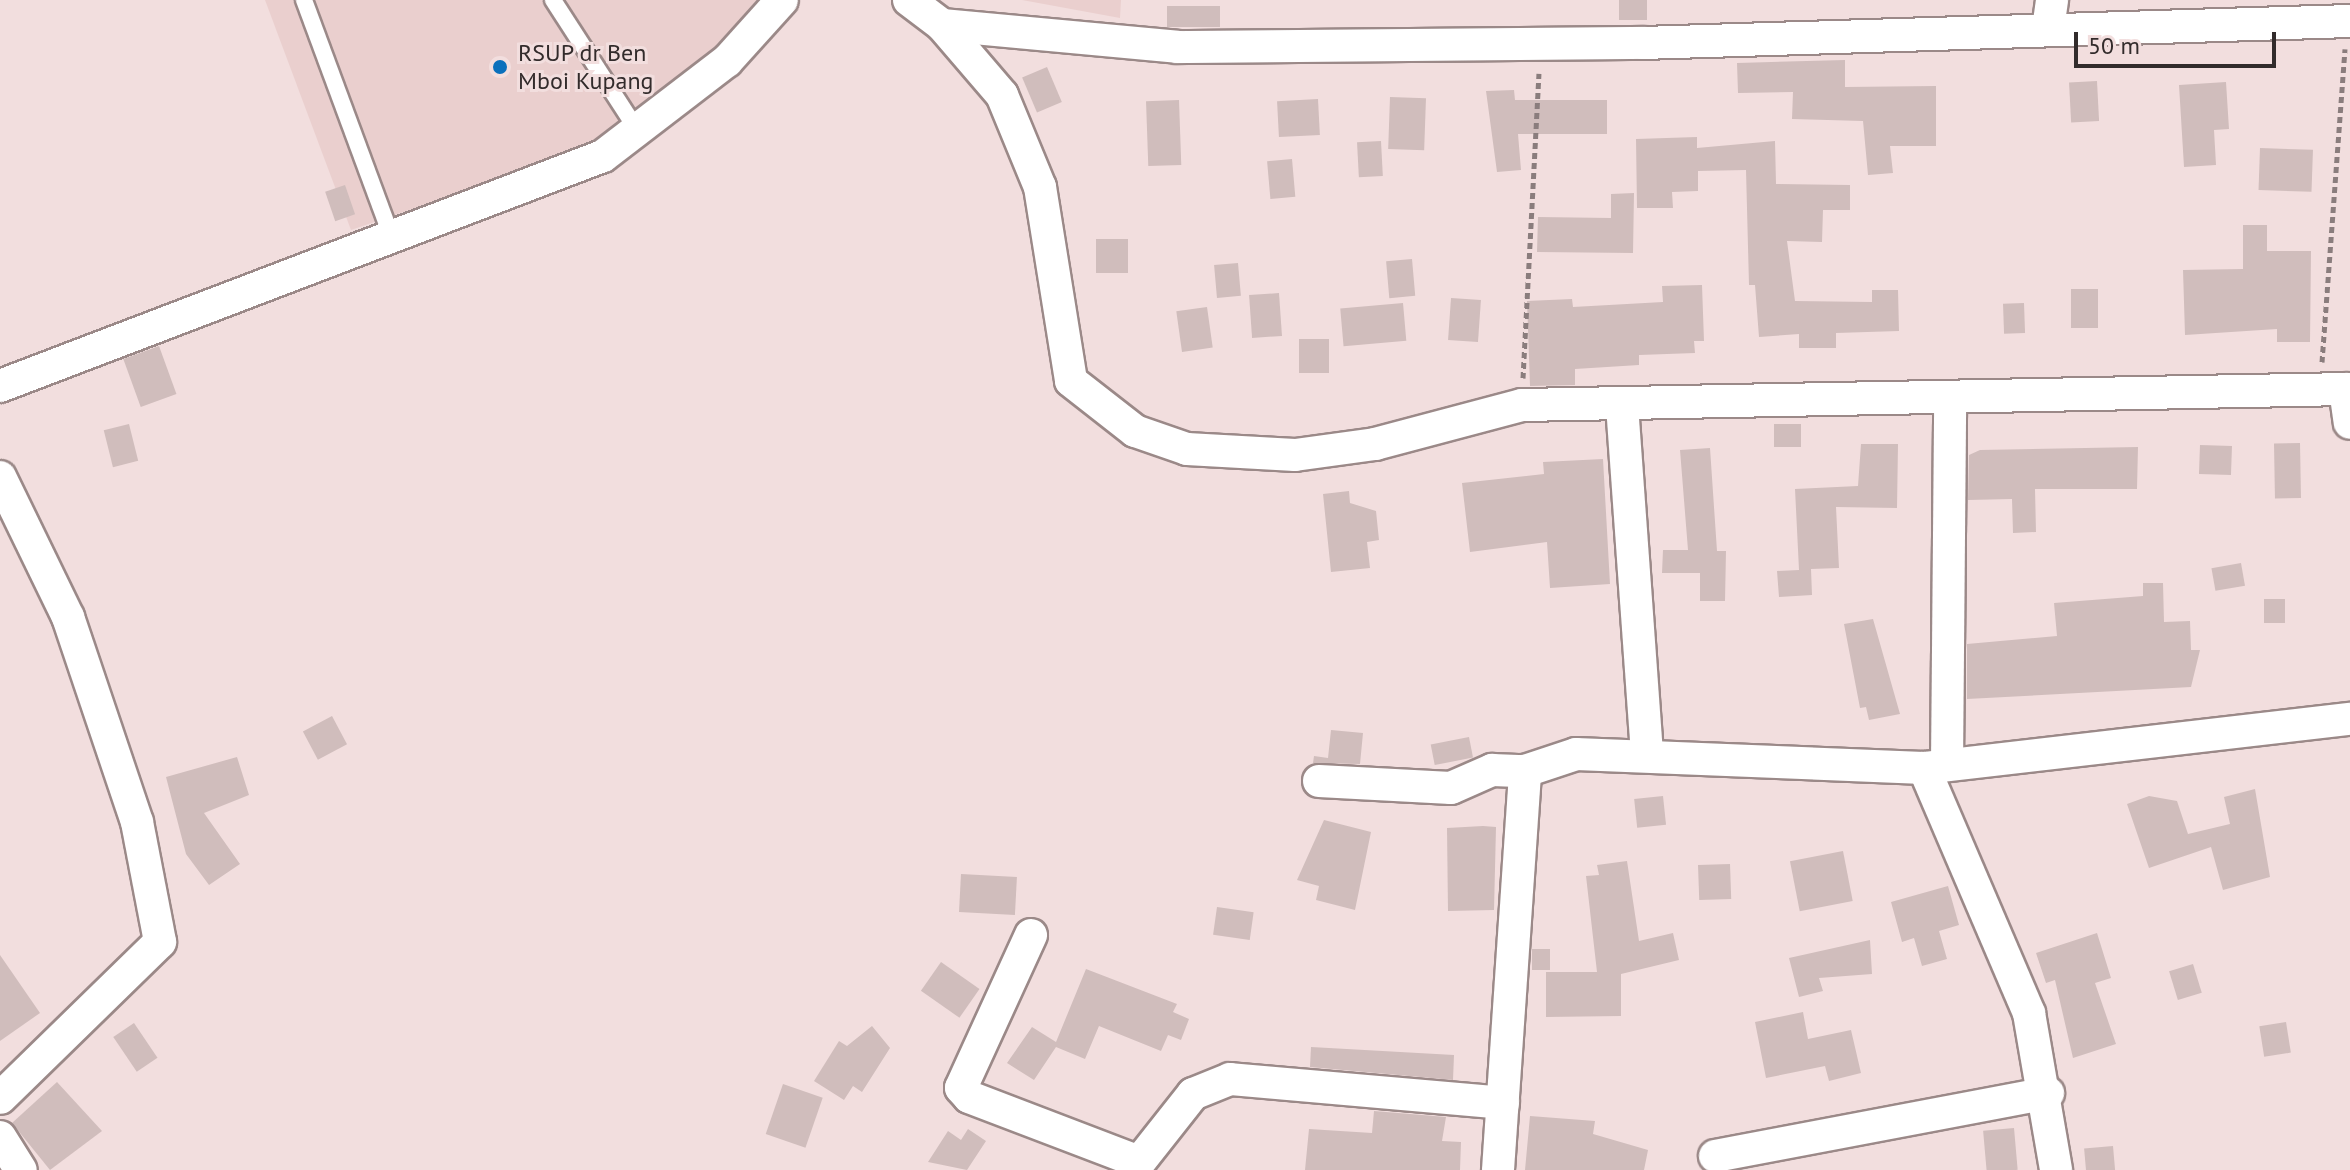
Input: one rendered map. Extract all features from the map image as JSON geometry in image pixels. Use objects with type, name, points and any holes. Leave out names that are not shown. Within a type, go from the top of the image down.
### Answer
[{"type":"street","points":[[0,386],[392,238],[513,196],[639,133],[727,61],[782,0]]},
{"type":"street","points":[[909,0],[942,25],[1002,95],[1040,187],[1057,259],[1071,381],[1094,405],[1135,431],[1230,456],[1375,444],[1522,405],[2339,390],[2350,423]]},
{"type":"street","points":[[942,25],[1177,47],[1541,40],[1642,43],[2050,14],[2349,21]]},
{"type":"street","points":[[1950,398],[1935,767],[1951,846],[2003,939],[2048,1093],[2056,1170]]},
{"type":"street","points":[[1622,405],[1647,754]]},
{"type":"street","points":[[0,477],[68,617],[137,822],[160,942],[0,1098]]},
{"type":"street","points":[[1319,781],[1420,791],[1492,770],[1525,771],[1576,754],[1647,754],[1935,767],[2350,719]]},
{"type":"street","points":[[1498,1170],[1525,771]]},
{"type":"street","points":[[1031,935],[961,1088],[969,1097],[1136,1166],[1193,1094],[1230,1079],[1503,1103]]},
{"type":"street","points":[[1715,1156],[2048,1093]]},
{"type":"street","points":[[0,1137],[21,1170]]},
{"type":"lane","points":[[304,0],[392,238]]},
{"type":"lane","points":[[553,0],[639,133]]},
{"type":"path","points":[[2339,390],[2329,208],[2349,21]]},
{"type":"path","points":[[1522,405],[1541,40]]},
{"type":"shaded area","name":"RSUP dr Ben Mboi Kupang","points":[[265,0],[781,0],[645,129],[351,230]]},
{"type":"shaded area","points":[[1022,0],[1121,0],[1120,18]]},
{"type":"building","points":[[1619,0],[1647,0],[1647,20],[1619,20]]},
{"type":"building","points":[[1167,6],[1220,6],[1220,27],[1167,27]]},
{"type":"building","points":[[1845,60],[1845,87],[1936,86],[1936,146],[1890,146],[1893,173],[1868,175],[1863,121],[1792,119],[1793,92],[1738,93],[1737,63]]},
{"type":"building","points":[[1047,67],[1062,102],[1037,113],[1022,78]]},
{"type":"building","points":[[2097,81],[2099,121],[2071,122],[2069,82]]},
{"type":"building","points":[[2226,82],[2229,129],[2214,130],[2216,165],[2184,167],[2179,85]]},
{"type":"building","points":[[1514,90],[1515,100],[1607,100],[1607,134],[1518,134],[1521,170],[1497,172],[1486,91]]},
{"type":"building","points":[[1390,97],[1426,98],[1424,150],[1388,149]]},
{"type":"building","points":[[1318,99],[1320,135],[1279,137],[1277,101]]},
{"type":"building","points":[[1179,100],[1181,165],[1148,166],[1146,101]]},
{"type":"building","points":[[1697,137],[1697,148],[1775,141],[1776,184],[1850,185],[1850,210],[1823,210],[1822,242],[1787,241],[1795,301],[1872,302],[1872,290],[1898,290],[1899,331],[1836,333],[1836,348],[1799,348],[1799,334],[1759,337],[1755,285],[1749,285],[1746,170],[1698,171],[1698,191],[1672,192],[1673,208],[1637,208],[1636,139]]},
{"type":"building","points":[[1381,141],[1383,176],[1359,177],[1357,142]]},
{"type":"building","points":[[2260,148],[2313,150],[2312,192],[2259,190]]},
{"type":"building","points":[[1292,159],[1295,197],[1270,199],[1267,161]]},
{"type":"building","points":[[345,185],[355,214],[335,221],[325,192]]},
{"type":"building","points":[[1634,193],[1633,253],[1537,252],[1538,217],[1611,218],[1611,194]]},
{"type":"building","points":[[2243,225],[2267,225],[2267,251],[2311,251],[2310,342],[2277,342],[2277,329],[2185,335],[2183,270],[2243,269]]},
{"type":"building","points":[[1096,239],[1128,239],[1128,273],[1096,273]]},
{"type":"building","points":[[1412,259],[1415,296],[1389,298],[1386,261]]},
{"type":"building","points":[[1238,263],[1241,296],[1217,298],[1214,265]]},
{"type":"building","points":[[1702,285],[1704,341],[1694,341],[1695,353],[1639,355],[1639,365],[1575,369],[1575,385],[1530,386],[1527,301],[1572,299],[1573,307],[1663,302],[1662,286]]},
{"type":"building","points":[[2071,289],[2098,289],[2098,328],[2071,328]]},
{"type":"building","points":[[1279,293],[1282,336],[1252,338],[1249,295]]},
{"type":"building","points":[[1451,298],[1481,300],[1478,342],[1448,340]]},
{"type":"building","points":[[1403,303],[1406,341],[1344,346],[1340,308]]},
{"type":"building","points":[[2024,303],[2025,333],[2004,334],[2003,304]]},
{"type":"building","points":[[1207,307],[1213,348],[1182,352],[1176,311]]},
{"type":"building","points":[[1299,339],[1329,339],[1329,373],[1299,373]]},
{"type":"building","points":[[159,346],[176,394],[141,407],[123,359]]},
{"type":"building","points":[[129,424],[138,461],[113,467],[104,430]]},
{"type":"building","points":[[1774,424],[1801,424],[1801,447],[1774,447]]},
{"type":"building","points":[[2274,443],[2300,443],[2301,498],[2275,498]]},
{"type":"building","points":[[1861,444],[1898,444],[1897,508],[1836,507],[1839,568],[1811,569],[1812,595],[1779,597],[1777,571],[1799,570],[1795,489],[1858,486]]},
{"type":"building","points":[[2200,445],[2232,446],[2231,475],[2199,474]]},
{"type":"building","points":[[2138,447],[2137,489],[2035,489],[2036,532],[2013,533],[2012,499],[1968,500],[1969,455],[1980,450]]},
{"type":"building","points":[[1710,448],[1717,551],[1726,551],[1725,601],[1700,601],[1700,573],[1662,573],[1663,550],[1688,550],[1680,450]]},
{"type":"building","points":[[1603,459],[1610,584],[1550,588],[1547,542],[1470,552],[1462,483],[1544,474],[1543,462]]},
{"type":"building","points":[[1349,491],[1350,503],[1376,511],[1379,540],[1367,542],[1370,568],[1331,572],[1323,494]]},
{"type":"building","points":[[2241,563],[2245,586],[2215,591],[2211,568]]},
{"type":"building","points":[[2143,583],[2163,583],[2164,622],[2190,621],[2191,650],[2200,650],[2191,687],[1967,699],[1967,644],[2057,636],[2054,603],[2143,596]]},
{"type":"building","points":[[2264,599],[2285,599],[2285,623],[2264,623]]},
{"type":"building","points":[[1873,619],[1900,714],[1869,720],[1866,707],[1860,708],[1844,624]]},
{"type":"building","points":[[332,716],[347,744],[318,760],[303,731]]},
{"type":"building","points":[[1331,730],[1363,733],[1360,764],[1313,763],[1314,756],[1328,758]]},
{"type":"building","points":[[1469,737],[1473,758],[1435,765],[1431,744]]},
{"type":"building","points":[[237,757],[249,795],[204,813],[240,864],[209,885],[186,854],[166,777]]},
{"type":"building","points":[[2255,789],[2270,877],[2223,890],[2211,847],[2149,868],[2127,804],[2149,796],[2177,801],[2188,834],[2230,824],[2224,797]]},
{"type":"building","points":[[1663,796],[1666,825],[1637,828],[1634,799]]},
{"type":"building","points":[[1324,820],[1371,832],[1355,910],[1316,900],[1319,886],[1297,880]]},
{"type":"building","points":[[1496,827],[1494,910],[1448,911],[1447,828]]},
{"type":"building","points":[[1843,851],[1853,901],[1800,911],[1790,861]]},
{"type":"building","points":[[1627,861],[1639,941],[1673,933],[1679,960],[1621,974],[1621,1016],[1546,1017],[1546,972],[1597,972],[1586,876],[1599,875],[1597,865]]},
{"type":"building","points":[[1730,864],[1731,899],[1699,900],[1698,865]]},
{"type":"building","points":[[961,874],[1017,877],[1015,915],[959,912]]},
{"type":"building","points":[[1948,886],[1959,925],[1939,931],[1947,959],[1922,966],[1914,938],[1902,942],[1891,902]]},
{"type":"building","points":[[1217,907],[1254,912],[1250,940],[1213,935]]},
{"type":"building","points":[[2097,933],[2111,978],[2095,983],[2116,1044],[2073,1058],[2055,980],[2046,983],[2036,953]]},
{"type":"building","points":[[1870,940],[1872,974],[1819,978],[1823,991],[1799,997],[1789,958]]},
{"type":"building","points":[[1532,949],[1550,949],[1550,970],[1532,970]]},
{"type":"building","points":[[0,955],[40,1013],[0,1041]]},
{"type":"building","points":[[941,962],[980,989],[959,1018],[921,991]]},
{"type":"building","points":[[2193,964],[2202,993],[2178,1000],[2169,971]]},
{"type":"building","points":[[1086,969],[1177,1004],[1173,1012],[1189,1019],[1181,1040],[1168,1035],[1161,1051],[1099,1026],[1085,1059],[1056,1047],[1034,1080],[1007,1063],[1032,1027],[1056,1042]]},
{"type":"building","points":[[1803,1012],[1808,1039],[1851,1030],[1861,1073],[1829,1081],[1825,1066],[1766,1078],[1755,1022]]},
{"type":"building","points":[[2286,1022],[2291,1053],[2264,1057],[2259,1026]]},
{"type":"building","points":[[134,1023],[157,1058],[137,1072],[113,1037]]},
{"type":"building","points":[[872,1026],[890,1048],[862,1092],[853,1086],[844,1100],[814,1081],[839,1041],[847,1046]]},
{"type":"building","points":[[1311,1047],[1454,1055],[1453,1080],[1310,1067]]},
{"type":"building","points":[[57,1082],[102,1131],[50,1170],[12,1123]]},
{"type":"building","points":[[783,1084],[823,1098],[805,1148],[766,1134]]},
{"type":"building","points":[[1374,1111],[1446,1117],[1442,1141],[1461,1142],[1460,1170],[1305,1170],[1309,1129],[1372,1133]]},
{"type":"building","points":[[1530,1116],[1595,1121],[1593,1134],[1648,1150],[1644,1170],[1525,1170]]},
{"type":"building","points":[[2014,1128],[2018,1170],[1987,1170],[1983,1131]]},
{"type":"building","points":[[968,1129],[986,1141],[967,1170],[928,1162],[948,1131],[961,1140]]},
{"type":"building","points":[[2113,1146],[2115,1170],[2086,1170],[2084,1149]]},
{"type":"place","name":"RSUP dr Ben Mboi Kupang","points":[[500,67]]}]
